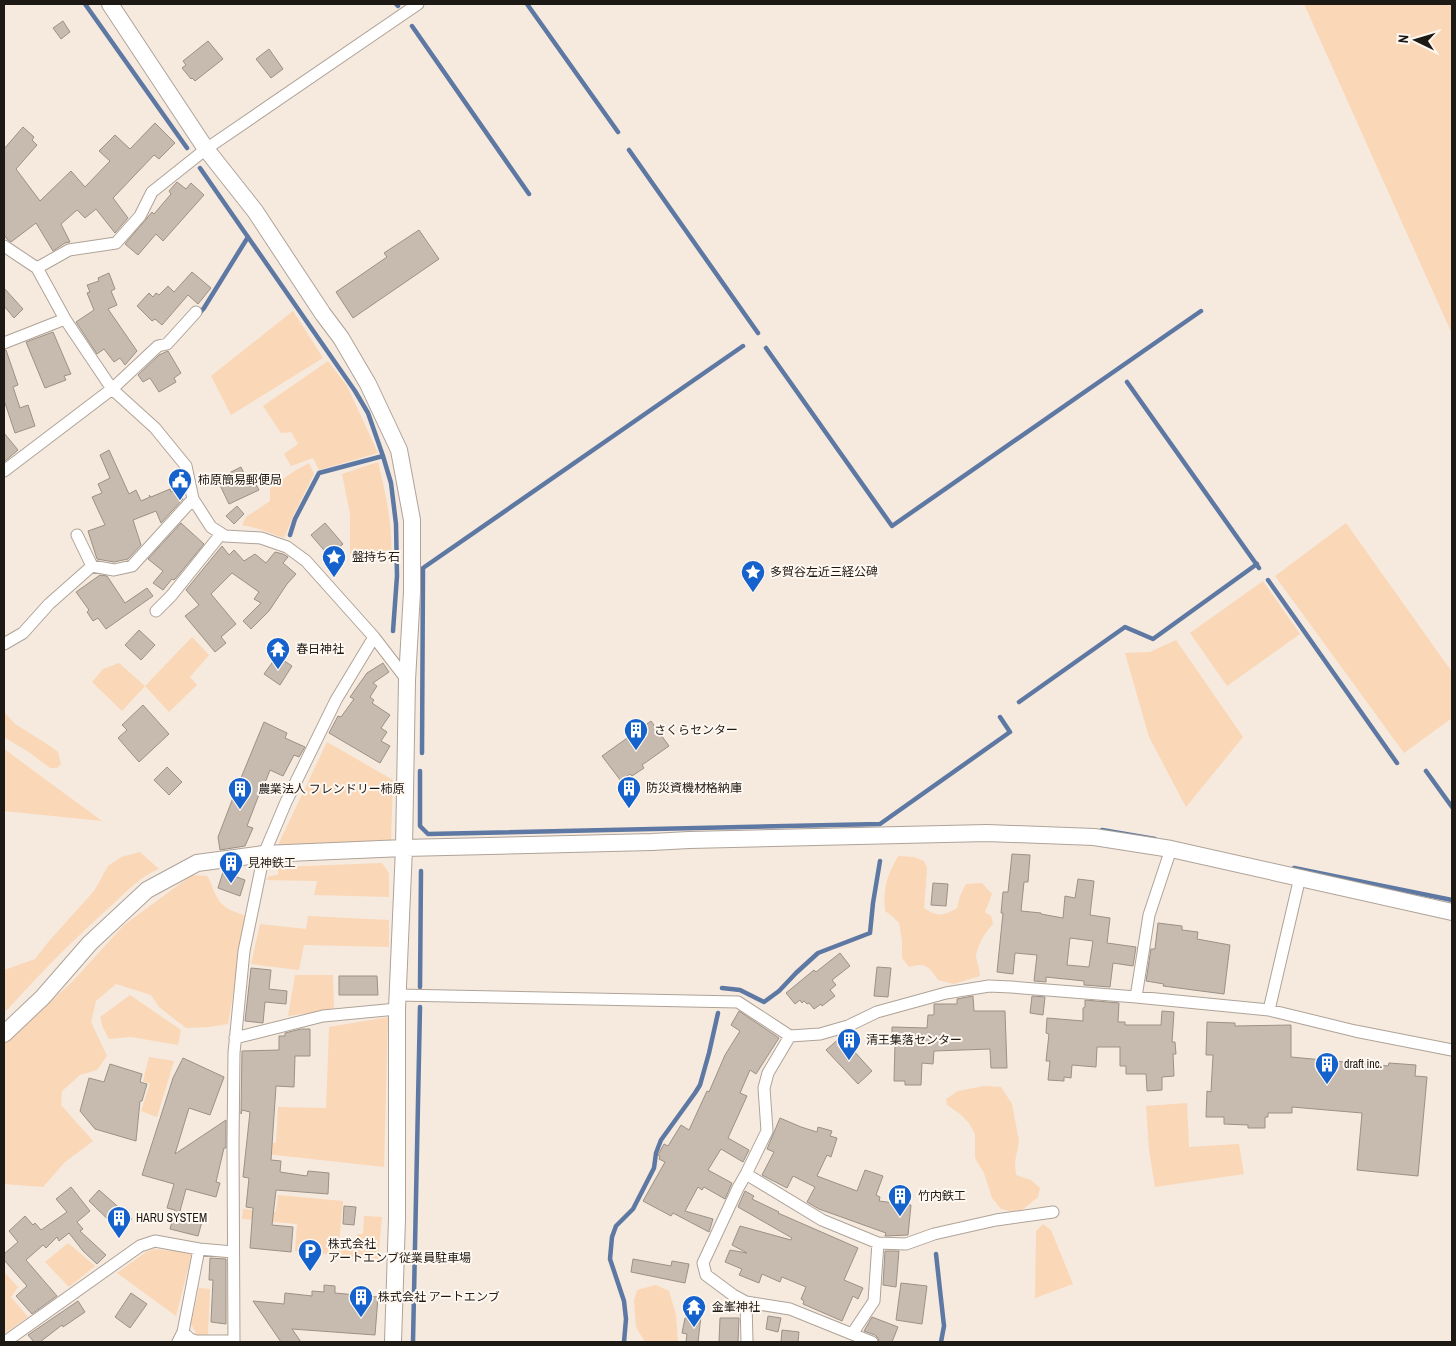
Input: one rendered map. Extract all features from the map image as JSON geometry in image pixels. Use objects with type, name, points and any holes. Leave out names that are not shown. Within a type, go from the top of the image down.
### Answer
[{"type":"street","points":[[110,4],[206,149],[255,211],[341,338],[368,384],[399,450],[412,520],[412,592],[397,1002],[397,1219],[393,1342]]},
{"type":"street","points":[[36,268],[69,250],[116,243],[140,216],[152,192],[206,149],[418,4]]},
{"type":"street","points":[[4,246],[36,268],[64,319],[112,389],[156,428],[186,466],[193,499],[211,527],[225,536],[257,537],[287,547],[306,561],[374,637],[408,680]]},
{"type":"street","points":[[4,471],[112,389],[158,346],[167,344],[196,312]]},
{"type":"street","points":[[4,343],[64,319]]},
{"type":"street","points":[[92,566],[114,570],[132,566],[193,499]]},
{"type":"street","points":[[156,611],[172,596],[221,534]]},
{"type":"street","points":[[77,535],[92,566]]},
{"type":"street","points":[[4,644],[23,632],[49,604],[92,566]]},
{"type":"street","points":[[199,1249],[180,1337],[196,1342],[233,1342],[232,1144],[235,1038],[244,951],[264,854],[286,802],[336,700],[374,637]]},
{"type":"street","points":[[4,1034],[43,997],[90,943],[147,890],[197,863],[264,854],[404,848],[987,833],[1094,837],[1171,848],[1452,912]]},
{"type":"street","points":[[1136,997],[1149,915],[1171,848]]},
{"type":"street","points":[[1269,1010],[1300,877]]},
{"type":"street","points":[[235,1038],[323,1016],[397,1002],[738,1002],[790,1036],[820,1034],[848,1026],[877,1012],[911,1002],[946,993],[989,986],[1136,997],[1269,1010],[1452,1050]]},
{"type":"street","points":[[790,1036],[768,1073],[764,1088],[767,1132],[703,1263],[706,1275],[746,1302],[790,1310],[872,1342]]},
{"type":"street","points":[[746,1174],[822,1220],[878,1243],[906,1244],[934,1234],[996,1220],[1053,1212]]},
{"type":"street","points":[[6,1342],[140,1246],[155,1241],[199,1249],[233,1252]]},
{"type":"street","points":[[852,1334],[874,1301],[878,1243]]},
{"type":"street","points":[[746,1302],[747,1342]]},
{"type":"shaded area","points":[[1304,4],[1452,4],[1452,334]]},
{"type":"shaded area","points":[[293,311],[323,358],[231,415],[211,376]]},
{"type":"shaded area","points":[[328,361],[347,386],[378,453],[319,470],[313,458],[291,466],[284,454],[298,444],[291,432],[281,433],[263,406]]},
{"type":"shaded area","points":[[378,462],[388,511],[391,561],[350,554],[350,514],[342,474]]},
{"type":"shaded area","points":[[309,463],[314,474],[284,538],[242,525],[246,517],[270,501],[270,488]]},
{"type":"shaded area","points":[[1346,523],[1452,672],[1452,718],[1404,753],[1275,576]]},
{"type":"shaded area","points":[[1263,581],[1300,634],[1227,686],[1190,633]]},
{"type":"shaded area","points":[[192,637],[209,655],[190,677],[197,685],[169,712],[145,686]]},
{"type":"shaded area","points":[[1176,640],[1243,737],[1186,807],[1149,737],[1125,653],[1150,652]]},
{"type":"shaded area","points":[[119,663],[145,686],[122,711],[92,682],[103,669]]},
{"type":"shaded area","points":[[4,712],[15,724],[58,752],[61,764],[57,768],[50,768],[4,737]]},
{"type":"shaded area","points":[[327,742],[393,780],[391,841],[278,845]]},
{"type":"shaded area","points":[[4,749],[102,821],[4,811]]},
{"type":"shaded area","points":[[140,852],[159,869],[129,889],[72,942],[4,1011],[4,970],[35,959],[94,891],[108,866],[121,857]]},
{"type":"shaded area","points":[[898,856],[914,857],[924,861],[927,868],[924,908],[933,913],[944,914],[957,908],[966,884],[982,883],[992,894],[985,912],[991,916],[993,924],[982,939],[976,956],[980,976],[954,984],[938,980],[926,966],[909,967],[902,958],[902,940],[899,923],[885,911],[887,882]]},
{"type":"shaded area","points":[[382,863],[389,873],[389,897],[314,895],[317,881],[266,880],[269,876],[278,875],[278,867]]},
{"type":"shaded area","points":[[192,875],[207,876],[220,902],[230,910],[246,916],[242,929],[228,1024],[186,1028],[159,1007],[151,995],[116,984],[96,1001],[91,1022],[107,1056],[97,1070],[80,1075],[62,1091],[61,1105],[93,1141],[65,1162],[43,1187],[4,1184],[4,1044],[72,982],[124,925]]},
{"type":"shaded area","points":[[308,916],[389,920],[389,947],[304,945],[299,970],[251,964],[260,924],[306,929]]},
{"type":"shaded area","points":[[295,975],[333,975],[334,1009],[288,1016]]},
{"type":"shaded area","points":[[130,995],[181,1030],[178,1045],[131,1037],[109,1039],[100,1017]]},
{"type":"shaded area","points":[[388,1017],[384,1167],[257,1153],[258,1142],[276,1143],[278,1107],[326,1108],[329,1027]]},
{"type":"shaded area","points":[[149,1057],[174,1061],[157,1117],[141,1111],[150,1084],[143,1081]]},
{"type":"shaded area","points":[[984,1086],[1001,1087],[1012,1104],[1019,1141],[1015,1162],[1016,1175],[1031,1180],[1040,1188],[1038,1197],[1022,1210],[1010,1211],[1001,1209],[992,1198],[984,1173],[975,1158],[975,1134],[969,1123],[947,1105],[946,1099],[958,1091]]},
{"type":"shaded area","points":[[1187,1103],[1189,1147],[1239,1144],[1244,1174],[1155,1187],[1149,1150],[1146,1106]]},
{"type":"shaded area","points":[[278,1195],[343,1201],[339,1244],[356,1246],[357,1234],[363,1234],[364,1216],[382,1217],[378,1259],[295,1251],[297,1224],[242,1219],[243,1209],[276,1212]]},
{"type":"shaded area","points":[[1043,1224],[1051,1230],[1073,1284],[1035,1298],[1036,1231]]},
{"type":"shaded area","points":[[68,1243],[95,1266],[69,1287],[45,1262]]},
{"type":"shaded area","points":[[154,1249],[192,1253],[176,1316],[117,1273],[146,1252]]},
{"type":"shaded area","points":[[4,1272],[18,1287],[11,1297],[28,1317],[4,1334]]},
{"type":"shaded area","points":[[656,1285],[669,1291],[676,1315],[678,1342],[645,1342],[636,1327],[634,1300],[637,1290]]},
{"type":"shaded area","points":[[199,1288],[210,1289],[208,1335],[197,1335],[191,1324]]},
{"type":"building","points":[[63,21],[70,32],[61,39],[53,28]]},
{"type":"building","points":[[208,41],[223,59],[195,81],[182,68],[186,65],[183,61]]},
{"type":"building","points":[[269,49],[283,69],[271,78],[256,59]]},
{"type":"building","points":[[155,123],[175,143],[159,159],[154,155],[113,198],[128,218],[115,233],[96,209],[85,218],[77,210],[61,224],[70,242],[53,251],[36,223],[11,242],[7,239],[4,235],[4,149],[23,127],[34,137],[32,140],[37,145],[16,169],[40,201],[71,171],[85,187],[110,161],[99,151],[115,135],[130,149]]},
{"type":"building","points":[[177,182],[186,189],[191,183],[204,195],[163,241],[156,234],[138,255],[125,244],[152,212],[154,214],[171,194],[169,191]]},
{"type":"building","points":[[419,230],[439,259],[353,318],[336,292],[387,257],[384,253]]},
{"type":"building","points":[[192,272],[211,288],[198,304],[188,295],[162,325],[155,319],[152,321],[137,306],[149,293],[153,297],[156,293],[159,295],[168,286],[174,292]]},
{"type":"building","points":[[109,273],[115,289],[111,291],[117,305],[108,309],[137,351],[125,365],[120,358],[114,362],[104,349],[97,354],[76,322],[94,310],[87,293],[90,292],[87,285],[99,281],[98,278]]},
{"type":"building","points":[[4,288],[23,309],[14,318],[4,306]]},
{"type":"building","points":[[53,332],[71,374],[64,376],[66,380],[45,388],[26,342]]},
{"type":"building","points":[[4,350],[6,350],[18,385],[13,387],[20,408],[28,405],[35,426],[15,433],[4,400]]},
{"type":"building","points":[[168,351],[181,373],[174,378],[176,382],[159,392],[150,378],[143,382],[138,375],[159,355]]},
{"type":"building","points":[[4,433],[18,450],[4,462]]},
{"type":"building","points":[[109,450],[129,494],[136,490],[141,501],[150,497],[149,495],[151,497],[170,489],[171,492],[178,489],[183,499],[161,523],[156,511],[133,520],[141,545],[128,559],[114,562],[97,559],[88,531],[105,525],[92,497],[102,493],[98,484],[110,478],[100,455]]},
{"type":"building","points":[[241,467],[247,480],[252,477],[259,490],[229,504],[217,479]]},
{"type":"building","points":[[237,506],[244,514],[234,524],[226,516]]},
{"type":"building","points":[[181,523],[204,544],[176,578],[172,579],[163,590],[153,583],[163,571],[148,559]]},
{"type":"building","points":[[325,523],[343,544],[329,556],[311,535]]},
{"type":"building","points":[[222,546],[229,555],[234,550],[244,561],[255,554],[266,563],[275,552],[283,554],[288,557],[283,563],[296,574],[269,611],[251,629],[243,621],[261,603],[254,599],[259,592],[232,573],[211,594],[236,624],[221,637],[226,643],[215,652],[185,616],[199,605],[186,590]]},
{"type":"building","points":[[100,575],[107,576],[125,603],[147,588],[153,596],[106,629],[98,618],[93,621],[87,612],[89,610],[76,592]]},
{"type":"building","points":[[139,630],[155,645],[141,660],[125,645]]},
{"type":"building","name":"春日神社","points":[[277,656],[292,666],[280,685],[264,674]]},
{"type":"building","points":[[383,663],[389,672],[373,683],[377,686],[370,697],[374,700],[372,703],[390,715],[381,728],[387,732],[381,741],[390,746],[380,763],[329,733],[338,716],[341,717],[354,699],[350,697],[367,673]]},
{"type":"building","points":[[143,705],[169,734],[139,762],[118,738],[127,730],[122,725]]},
{"type":"building","name":"さくらセンター","points":[[651,721],[669,746],[642,765],[644,768],[632,776],[630,774],[621,781],[602,756]]},
{"type":"building","points":[[264,722],[287,733],[285,738],[305,747],[299,757],[294,755],[283,776],[270,770],[247,826],[253,828],[245,846],[220,850],[218,837]]},
{"type":"building","points":[[167,767],[182,782],[169,795],[154,780]]},
{"type":"building","points":[[1012,854],[1030,855],[1028,882],[1024,882],[1021,911],[1063,918],[1065,896],[1075,898],[1078,879],[1094,881],[1090,915],[1110,918],[1107,943],[1136,947],[1133,966],[1113,963],[1110,987],[1084,985],[1084,981],[1046,977],[1046,982],[1034,981],[1037,955],[1015,953],[1013,974],[997,972],[1003,913],[1001,913],[1003,892],[1008,892]],"holes":[[[1070,938],[1093,941],[1089,967],[1067,965]]]},
{"type":"building","name":"見神鉄工","points":[[223,872],[245,880],[240,896],[218,888]]},
{"type":"building","points":[[933,883],[948,884],[946,906],[931,905]]},
{"type":"building","points":[[1158,923],[1182,926],[1182,930],[1198,932],[1197,939],[1230,945],[1224,994],[1163,986],[1164,984],[1146,981],[1151,949],[1155,949]]},
{"type":"building","points":[[840,953],[850,966],[832,980],[836,985],[830,990],[835,996],[822,1006],[821,1004],[814,1009],[809,1003],[807,1004],[804,1001],[802,1003],[800,1000],[795,1004],[786,993],[814,970],[816,972]]},
{"type":"building","points":[[877,967],[891,968],[888,997],[874,996]]},
{"type":"building","points":[[251,968],[271,970],[269,989],[287,991],[286,1004],[265,1002],[263,1023],[245,1021]]},
{"type":"building","points":[[339,976],[377,976],[378,995],[339,995]]},
{"type":"building","points":[[973,996],[974,1011],[1005,1011],[1007,1068],[991,1068],[990,1049],[934,1051],[933,1064],[922,1063],[921,1085],[905,1085],[905,1081],[894,1081],[895,1044],[892,1044],[892,1027],[927,1028],[928,1015],[934,1015],[934,1004],[957,1004],[957,999]]},
{"type":"building","points":[[1032,996],[1045,997],[1043,1015],[1030,1013]]},
{"type":"building","points":[[1085,1000],[1119,1003],[1118,1022],[1125,1022],[1125,1025],[1161,1025],[1162,1011],[1174,1012],[1172,1042],[1175,1042],[1176,1054],[1173,1054],[1174,1076],[1162,1077],[1162,1090],[1147,1091],[1146,1074],[1126,1074],[1126,1066],[1120,1066],[1120,1047],[1097,1047],[1096,1067],[1072,1065],[1071,1078],[1064,1077],[1064,1081],[1048,1080],[1050,1061],[1046,1061],[1049,1034],[1046,1033],[1047,1018],[1083,1021]]},
{"type":"building","points":[[739,1011],[779,1038],[756,1074],[750,1070],[740,1093],[747,1096],[728,1138],[749,1150],[743,1162],[721,1149],[708,1170],[732,1183],[725,1199],[704,1187],[702,1190],[698,1187],[685,1211],[713,1219],[709,1232],[673,1213],[671,1216],[643,1201],[665,1162],[659,1159],[660,1156],[658,1155],[664,1144],[668,1146],[681,1125],[689,1130],[707,1091],[709,1092],[725,1055],[740,1031],[731,1025]]},
{"type":"building","points":[[1207,1022],[1235,1023],[1235,1026],[1291,1025],[1291,1057],[1388,1066],[1389,1063],[1416,1065],[1415,1076],[1427,1077],[1418,1176],[1357,1170],[1362,1113],[1292,1107],[1292,1113],[1268,1113],[1268,1117],[1265,1117],[1265,1128],[1248,1128],[1248,1125],[1224,1124],[1224,1117],[1206,1117],[1207,1091],[1211,1092],[1213,1055],[1206,1055]]},
{"type":"building","points":[[310,1029],[310,1056],[295,1056],[294,1087],[276,1086],[271,1160],[281,1161],[280,1172],[307,1176],[308,1171],[329,1173],[328,1194],[276,1190],[272,1225],[293,1227],[291,1252],[250,1248],[253,1208],[246,1207],[249,1178],[243,1177],[250,1112],[242,1110],[241,1114],[242,1051],[279,1050],[279,1036],[285,1036],[285,1033]]},
{"type":"building","name":"清王集落センター","points":[[841,1037],[872,1071],[858,1084],[826,1050]]},
{"type":"building","points":[[183,1058],[224,1077],[210,1115],[189,1108],[175,1154],[226,1120],[226,1148],[224,1148],[216,1182],[220,1183],[216,1197],[186,1189],[180,1211],[203,1218],[198,1236],[170,1229],[175,1210],[167,1208],[174,1184],[142,1175],[173,1078]]},
{"type":"building","points":[[110,1064],[142,1074],[140,1082],[147,1084],[142,1101],[140,1101],[136,1141],[95,1129],[80,1111],[89,1078],[104,1082]]},
{"type":"building","points":[[780,1118],[817,1132],[818,1127],[832,1131],[830,1136],[837,1138],[831,1157],[827,1155],[817,1176],[857,1191],[865,1170],[883,1176],[876,1195],[880,1197],[879,1201],[911,1205],[908,1235],[885,1236],[886,1233],[819,1209],[807,1202],[815,1187],[793,1176],[787,1188],[762,1175],[774,1152],[767,1149]]},
{"type":"building","points":[[71,1187],[90,1211],[77,1222],[83,1229],[80,1231],[106,1255],[97,1264],[83,1251],[69,1233],[59,1241],[57,1237],[46,1248],[43,1245],[26,1260],[57,1296],[32,1314],[16,1296],[27,1286],[4,1260],[4,1254],[18,1242],[9,1231],[25,1216],[33,1225],[35,1223],[41,1230],[67,1212],[56,1199]]},
{"type":"building","points":[[99,1190],[132,1219],[120,1231],[89,1201]]},
{"type":"building","points":[[745,1191],[754,1196],[752,1199],[778,1213],[858,1248],[844,1280],[863,1288],[858,1299],[853,1296],[842,1321],[803,1304],[804,1301],[801,1299],[806,1287],[782,1277],[780,1282],[762,1274],[759,1283],[739,1275],[742,1269],[725,1262],[730,1250],[747,1253],[732,1245],[740,1226],[791,1240],[792,1238],[738,1207]]},
{"type":"building","points":[[344,1206],[356,1207],[354,1225],[343,1224]]},
{"type":"building","points":[[885,1251],[899,1251],[896,1287],[883,1285]]},
{"type":"building","points":[[210,1258],[226,1259],[226,1324],[211,1322],[213,1280],[209,1280]]},
{"type":"building","points":[[633,1259],[671,1266],[672,1261],[689,1264],[685,1283],[631,1272]]},
{"type":"building","points":[[901,1283],[927,1286],[922,1324],[896,1320]]},
{"type":"building","points":[[324,1285],[335,1286],[335,1293],[378,1297],[375,1335],[292,1329],[301,1342],[281,1342],[253,1301],[284,1304],[285,1293],[312,1296],[312,1291],[324,1292]]},
{"type":"building","points":[[131,1293],[147,1304],[130,1328],[115,1317]]},
{"type":"building","points":[[78,1301],[85,1312],[63,1327],[62,1325],[40,1342],[34,1342],[28,1335]]},
{"type":"building","name":"金峯神社","points":[[690,1315],[701,1316],[698,1342],[686,1342],[687,1334],[682,1333],[685,1318],[689,1319]]},
{"type":"building","points":[[768,1316],[781,1318],[778,1332],[766,1329]]},
{"type":"building","points":[[872,1317],[898,1327],[892,1342],[879,1342],[875,1335],[864,1331]]},
{"type":"building","points":[[720,1318],[739,1318],[738,1342],[719,1342]]},
{"type":"building","points":[[782,1330],[799,1332],[798,1342],[781,1342]]},
{"type":"waterway","points":[[85,4],[187,148]]},
{"type":"waterway","points":[[527,4],[618,132]]},
{"type":"waterway","points":[[412,26],[529,194]]},
{"type":"waterway","points":[[629,150],[758,333]]},
{"type":"waterway","points":[[200,168],[355,391],[368,413],[391,483],[396,524],[397,576],[393,631]]},
{"type":"waterway","points":[[197,316],[204,308],[248,237]]},
{"type":"waterway","points":[[766,348],[892,526],[1201,311]]},
{"type":"waterway","points":[[422,753],[423,568],[743,346]]},
{"type":"waterway","points":[[1127,382],[1259,568]]},
{"type":"waterway","points":[[290,535],[295,519],[319,473],[383,456]]},
{"type":"waterway","points":[[1019,702],[1125,627],[1153,639],[1257,564]]},
{"type":"waterway","points":[[1268,580],[1397,763]]},
{"type":"waterway","points":[[420,771],[420,826],[428,834],[880,824],[1010,732],[1000,717]]},
{"type":"waterway","points":[[1426,771],[1452,807]]},
{"type":"waterway","points":[[1102,830],[1155,839]]},
{"type":"waterway","points":[[722,988],[740,990],[764,1002],[779,991],[818,953],[870,933],[880,861]]},
{"type":"waterway","points":[[1294,868],[1452,900]]},
{"type":"waterway","points":[[420,987],[421,871]]},
{"type":"waterway","points":[[413,1342],[420,1007]]},
{"type":"waterway","points":[[624,1342],[626,1319],[624,1301],[610,1259],[612,1237],[616,1226],[633,1209],[654,1168],[656,1153],[661,1140],[700,1085],[718,1013]]},
{"type":"waterway","points":[[936,1254],[944,1326],[941,1342]]},
{"type":"place","name":"柿原簡易郵便局","points":[[180,501]]},
{"type":"place","name":"盤持ち石","points":[[334,578]]},
{"type":"place","name":"多賀谷左近三経公碑","points":[[753,593]]},
{"type":"place","name":"春日神社","points":[[278,670]]},
{"type":"place","name":"さくらセンター","points":[[636,751]]},
{"type":"place","name":"防災資機材格納庫","points":[[629,809]]},
{"type":"place","name":"農業法人 フレンドリー柿原","points":[[240,810]]},
{"type":"place","name":"見神鉄工","points":[[231,884]]},
{"type":"place","name":"清王集落センター","points":[[849,1061]]},
{"type":"place","name":"draft inc.","points":[[1327,1085]]},
{"type":"place","name":"竹内鉄工","points":[[900,1217]]},
{"type":"place","name":"HARU SYSTEM","points":[[119,1239]]},
{"type":"place","name":"株式会社 アートエンブ従業員駐車場","points":[[310,1272]]},
{"type":"place","name":"株式会社 アートエンブ","points":[[361,1318]]},
{"type":"place","name":"金峯神社","points":[[694,1328]]}]
